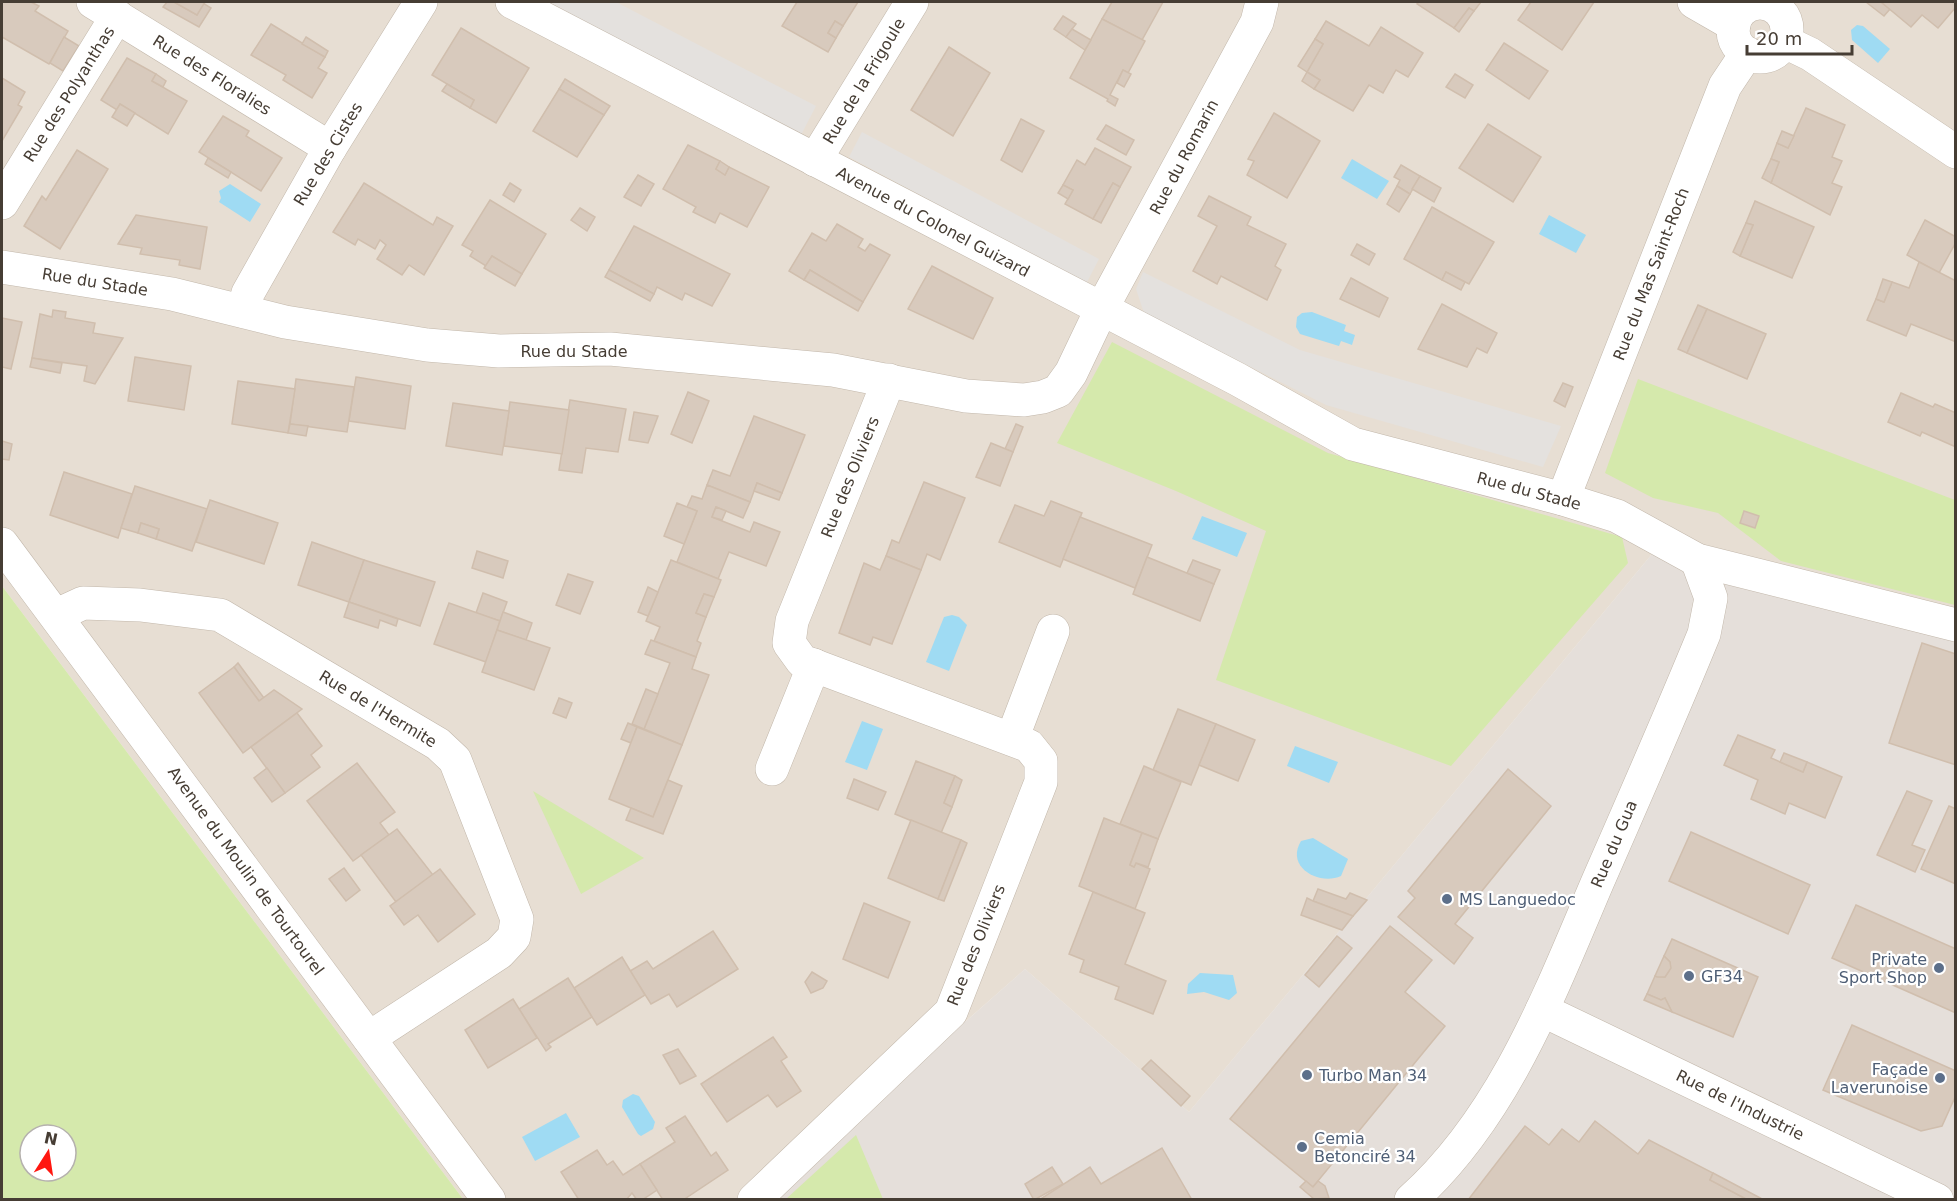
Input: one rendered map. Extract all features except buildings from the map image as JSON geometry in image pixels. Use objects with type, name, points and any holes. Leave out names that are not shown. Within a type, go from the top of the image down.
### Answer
[{"type":"street","name":"Rue des Cistes","points":[[243,311],[248,293],[330,148],[421,2]]},
{"type":"street","name":"Avenue du Colonel Guizard","points":[[512,2],[1237,379],[1353,444]]},
{"type":"street","name":"Rue de la Frigoule","points":[[815,160],[912,2]]},
{"type":"street","name":"Rue du Romarin","points":[[1101,310],[1257,22],[1262,2]]},
{"type":"street","points":[[1694,2],[1740,39],[1755,57],[1773,55],[1785,42],[1787,24],[1777,9],[1769,3],[1760,3],[1743,9],[1740,39]]},
{"type":"street","name":"Rue des Floralies","points":[[105,9],[330,148]]},
{"type":"street","name":"Rue des Polyanthas","points":[[2,203],[105,9]]},
{"type":"street","name":"Rue du Mas Saint-Roch","points":[[1563,499],[1725,86],[1740,39]]},
{"type":"street","points":[[1785,42],[1810,54],[1956,152]]},
{"type":"street","name":"Rue du Stade","points":[[2,267],[172,294],[285,322],[428,345],[500,351],[610,349],[833,370],[966,396],[1024,400],[1058,391],[1071,373],[1101,310]]},
{"type":"street","name":"Rue des Oliviers","points":[[754,1200],[951,1012],[1041,782],[1041,761],[1029,746],[802,661],[789,643],[792,621],[889,380]]},
{"type":"street","name":"Rue du Stade","points":[[1353,444],[1563,499],[1617,516],[1697,560],[1956,625]]},
{"type":"street","name":"Avenue du Moulin de Tourtourel","points":[[2,544],[57,615],[489,1200]]},
{"type":"street","name":"Rue du Gua","points":[[1411,1200],[1438,1175],[1494,1099],[1542,1010],[1704,634],[1711,598],[1697,560]]},
{"type":"street","name":"Rue de l'Hermite","points":[[57,615],[83,603],[140,605],[220,615],[438,744],[455,760],[517,919],[514,937],[499,953],[369,1038]]},
{"type":"street","points":[[1011,739],[1053,632]]},
{"type":"street","points":[[772,769],[814,665]]},
{"type":"street","name":"Rue de l'Industrie","points":[[1542,1010],[1937,1200]]},
{"type":"shaded area","points":[[2,2],[1955,2],[1955,628],[1652,554],[1189,1112],[1025,969],[764,1199],[463,1199],[2,586]]},
{"type":"shaded area","points":[[547,2],[616,2],[816,106],[801,135]]},
{"type":"shaded area","points":[[862,132],[1099,259],[1086,284],[849,157]]},
{"type":"shaded area","points":[[1143,272],[1300,350],[1561,426],[1543,467],[1326,405],[1144,313],[1136,289]]},
{"type":"shaded area","points":[[1652,554],[1955,628],[1955,1199],[764,1200],[1025,969],[1189,1112]]},
{"type":"green space","points":[[1112,342],[1328,453],[1622,537],[1628,563],[1451,766],[1216,680],[1266,531],[1176,491],[1057,443]]},
{"type":"green space","points":[[1638,379],[1955,500],[1955,605],[1781,561],[1718,513],[1653,498],[1605,473]]},
{"type":"green space","points":[[2,586],[463,1199],[2,1199]]},
{"type":"green space","points":[[533,791],[644,858],[581,894]]},
{"type":"green space","points":[[856,1135],[883,1199],[786,1199]]},
{"type":"water","points":[[1857,25],[1863,26],[1890,49],[1878,63],[1852,40],[1851,30]]},
{"type":"water","points":[[1352,159],[1389,181],[1377,199],[1341,178]]},
{"type":"water","points":[[230,184],[261,204],[250,222],[219,202],[221,198],[219,191]]},
{"type":"water","points":[[1549,215],[1586,235],[1576,253],[1539,234]]},
{"type":"water","points":[[1312,312],[1346,325],[1344,331],[1355,335],[1352,345],[1341,341],[1339,346],[1300,334],[1296,327],[1297,317],[1302,313]]},
{"type":"water","points":[[1202,516],[1247,533],[1237,557],[1192,539]]},
{"type":"water","points":[[952,615],[959,617],[967,625],[949,671],[926,662],[944,617]]},
{"type":"water","points":[[862,721],[883,729],[867,770],[845,762]]},
{"type":"water","points":[[1295,746],[1338,762],[1329,783],[1287,766]]},
{"type":"water","points":[[1313,838],[1348,859],[1341,876],[1323,878],[1314,876],[1301,866],[1297,859],[1297,850],[1301,841]]},
{"type":"water","points":[[1200,973],[1233,975],[1237,993],[1229,1000],[1204,992],[1187,994],[1188,984]]},
{"type":"water","points":[[633,1094],[639,1096],[655,1122],[653,1129],[641,1136],[622,1107],[623,1100]]},
{"type":"water","points":[[566,1113],[580,1137],[535,1161],[522,1137]]},
{"type":"place","name":"MS Languedoc","points":[[1447,899]]},
{"type":"place","name":"Private Sport Shop","points":[[1939,968]]},
{"type":"place","name":"GF34","points":[[1689,976]]},
{"type":"place","name":"Turbo Man 34","points":[[1307,1075]]},
{"type":"place","name":"Façade Laverunoise","points":[[1940,1078]]},
{"type":"place","name":"Cemia Betonciré 34","points":[[1302,1147]]}]
